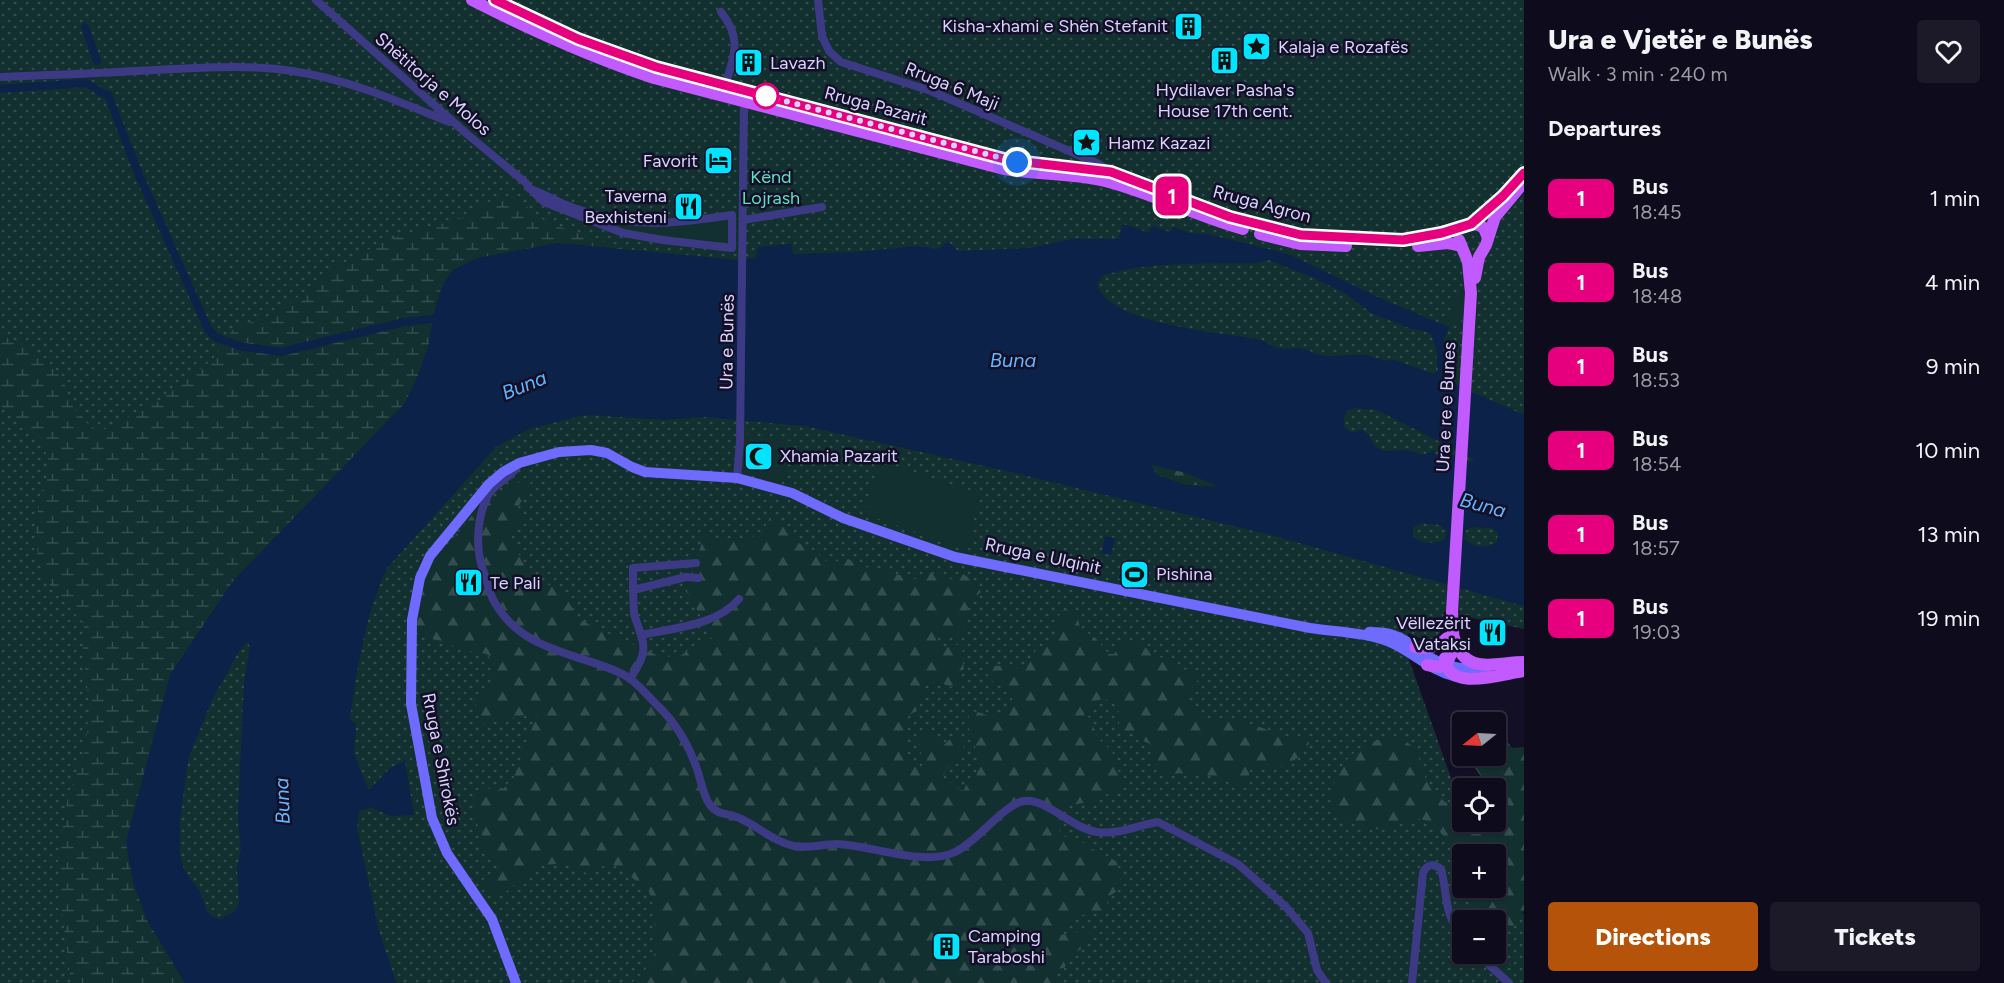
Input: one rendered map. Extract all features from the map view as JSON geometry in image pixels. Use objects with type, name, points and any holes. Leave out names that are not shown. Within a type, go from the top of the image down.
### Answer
[{"type":"main road","name":"Rruga Pazarit","points":[[472,0],[541,34],[610,63],[654,78],[980,163],[1027,173]]},
{"type":"main road","name":"Rruga Pazarit","points":[[495,0],[569,35],[625,57],[725,86],[1017,162]]},
{"type":"main road","name":"Rruga Agron","points":[[1017,162],[1111,172],[1230,217],[1311,237],[1403,240],[1468,225],[1503,196],[1524,173]]},
{"type":"main road","name":"Rruga Agron","points":[[1027,173],[1102,180],[1220,223],[1300,244],[1393,247],[1448,243],[1462,247]]},
{"type":"main road","points":[[1471,293],[1476,267],[1486,245],[1491,225],[1501,208],[1524,182]]},
{"type":"main road","points":[[1471,293],[1470,268],[1462,247],[1460,233],[1468,225],[1479,225],[1484,228],[1488,238]]},
{"type":"main road","points":[[1462,247],[1472,253],[1482,250]]},
{"type":"main road","name":"Ura e re e Bunes","points":[[1446,665],[1452,612],[1471,293]]},
{"type":"main road","name":"Rruga e Shirokës","points":[[516,983],[492,919],[447,853],[435,826],[411,710],[412,621],[423,570],[430,556],[489,484],[503,472],[519,463],[559,452],[591,450],[607,453],[645,472],[737,478]]},
{"type":"main road","name":"Rruga e Ulqinit","points":[[737,478],[792,493],[843,518],[955,557],[1390,642],[1426,665],[1456,677],[1480,678],[1524,671]]},
{"type":"main road","name":"Rruga e Ulqinit","points":[[1351,633],[1386,633],[1399,637],[1446,665],[1470,670],[1524,662]]},
{"type":"main road","points":[[1414,647],[1432,648],[1450,638],[1471,661],[1491,666]]},
{"type":"main road","points":[[1426,665],[1439,667],[1446,665],[1448,671],[1456,677]]},
{"type":"street","name":"Shëtitorja e Molos","points":[[316,0],[456,125],[526,183],[530,189],[544,202],[623,233],[732,248],[732,216],[669,224],[618,221],[562,204],[530,189]]},
{"type":"street","name":"Rruga 6 Maji","points":[[818,0],[822,36],[829,51],[841,62],[931,92],[1098,164],[1111,172]]},
{"type":"street","points":[[721,12],[730,27],[736,47],[725,86]]},
{"type":"street","points":[[0,77],[257,67],[318,76],[369,90],[456,125]]},
{"type":"street","name":"Ura e Bunës","points":[[737,478],[740,441],[744,102]]},
{"type":"street","points":[[743,220],[822,207]]},
{"type":"street","points":[[519,463],[515,471],[496,486],[487,498],[479,532],[477,546],[479,557],[495,603],[517,631],[535,643],[610,668],[630,679],[660,708],[681,736],[693,756],[710,806],[718,813],[737,816],[782,842],[804,847],[836,844],[903,855],[944,856],[970,843],[1013,804],[1026,800],[1043,804],[1078,826],[1097,832],[1115,832],[1158,822],[1238,864],[1287,907],[1308,933],[1317,970],[1326,983]]},
{"type":"street","points":[[630,679],[644,657],[644,644],[634,614],[633,568],[696,563]]},
{"type":"street","points":[[633,590],[686,578],[698,578]]},
{"type":"street","points":[[640,636],[710,619],[732,608],[739,599]]},
{"type":"street","points":[[1412,983],[1423,873],[1430,864],[1441,869],[1448,912],[1452,922]]},
{"type":"street","points":[[1488,964],[1509,983]]},
{"type":"green space","name":"Kënd Lojrash","points":[[0,0],[1524,0],[1524,191],[1506,212],[1524,193],[1524,629],[1444,612],[1441,630],[1437,637],[1427,641],[1408,633],[1406,651],[1452,781],[1452,832],[1462,832],[1462,844],[1452,844],[1452,898],[1494,898],[1524,914],[1524,983],[0,983]]},
{"type":"green space","points":[[510,196],[519,200],[546,222],[620,248],[623,257],[265,564],[160,823],[220,983],[71,983],[61,904],[58,856],[68,796],[84,755],[87,732],[89,702],[83,652],[84,624],[47,582],[38,559],[36,527],[40,495],[49,476],[48,458],[38,435],[0,405],[0,336],[26,346],[49,363],[63,380],[71,403],[77,412],[99,432],[157,402],[180,385],[213,359],[234,328],[268,317],[282,309],[340,265],[384,241],[462,218],[496,198]]},
{"type":"green space","points":[[589,216],[642,226],[694,224],[730,219],[729,243],[664,237],[619,229]]},
{"type":"green space","points":[[1452,294],[1463,294],[1461,328],[1438,317],[1456,319],[1456,317],[1449,316],[1454,311],[1450,299]]},
{"type":"green space","points":[[745,434],[796,442],[781,483],[744,472]]},
{"type":"green space","points":[[880,463],[979,493],[968,550],[864,514]]},
{"type":"green space","points":[[1150,465],[1183,472],[1215,484],[1216,487],[1179,483],[1163,477]]},
{"type":"green space","points":[[527,479],[531,483],[516,511],[520,515],[525,515],[515,526],[511,535],[527,566],[541,581],[559,587],[579,618],[591,626],[659,656],[680,656],[698,643],[713,638],[687,592],[704,535],[732,541],[755,536],[763,530],[773,512],[796,541],[816,551],[828,563],[848,559],[862,566],[916,579],[921,578],[930,566],[934,575],[949,580],[963,574],[972,580],[981,592],[969,602],[964,629],[955,636],[940,636],[936,645],[941,648],[960,644],[964,669],[959,672],[962,682],[960,687],[955,688],[935,681],[925,686],[919,708],[906,718],[905,733],[909,736],[906,747],[902,751],[916,767],[921,767],[923,764],[919,743],[921,734],[929,732],[936,734],[943,746],[950,739],[955,738],[964,744],[963,749],[946,771],[942,784],[952,782],[959,790],[964,790],[968,780],[977,775],[977,754],[967,723],[970,715],[976,712],[989,716],[995,715],[1013,704],[1009,689],[992,681],[986,672],[988,667],[1023,668],[1036,650],[1050,645],[1057,638],[1057,618],[1063,610],[1076,611],[1080,627],[1096,639],[1109,654],[1114,654],[1124,644],[1133,642],[1197,674],[1199,679],[1188,692],[1188,697],[1193,708],[1205,718],[1215,721],[1236,719],[1286,736],[1302,736],[1307,738],[1309,743],[1299,756],[1284,765],[1267,768],[1251,767],[1246,788],[1240,789],[1226,779],[1200,774],[1190,776],[1180,773],[1164,776],[1150,759],[1150,744],[1135,737],[1132,733],[1116,733],[1121,717],[1115,703],[1101,699],[1093,703],[1084,716],[1089,717],[1092,722],[1097,738],[1112,751],[1122,783],[1115,791],[1100,797],[1097,802],[1063,807],[1057,827],[1063,836],[1084,843],[1116,861],[1120,884],[1117,892],[1108,896],[1106,901],[1112,910],[1070,919],[1059,929],[1060,934],[1064,935],[1090,931],[1091,936],[1086,946],[1073,954],[1064,968],[1054,969],[1055,983],[631,983],[647,968],[656,949],[654,906],[648,889],[611,863],[586,873],[568,863],[542,865],[528,873],[503,894],[493,893],[482,882],[485,877],[499,870],[496,860],[481,846],[482,831],[473,813],[475,794],[484,788],[503,789],[514,777],[538,712],[482,724],[474,698],[492,685],[495,666],[487,654],[469,651],[417,633],[416,614],[427,570],[475,512]]},
{"type":"green space","points":[[1380,740],[1399,740],[1412,746],[1432,789],[1452,807],[1452,832],[1506,832],[1506,778],[1481,778],[1474,766],[1506,766],[1506,740],[1512,748],[1524,747],[1524,911],[1512,929],[1506,933],[1506,910],[1475,910],[1472,898],[1506,898],[1506,844],[1452,844],[1452,849],[1438,830],[1427,821],[1416,820],[1388,828],[1369,828],[1346,820],[1335,810],[1331,800],[1337,777],[1353,754],[1370,743]]},
{"type":"water","name":"Buna","points":[[1123,224],[1149,233],[1152,226],[1170,232],[1173,227],[1190,233],[1207,234],[1288,254],[1382,299],[1449,327],[1443,343],[1448,381],[1524,415],[1524,606],[1271,535],[1011,472],[805,426],[704,417],[665,420],[590,415],[529,429],[496,447],[387,568],[367,623],[350,720],[356,724],[354,753],[367,787],[370,789],[390,768],[405,761],[414,815],[390,816],[371,807],[359,811],[357,828],[379,931],[396,983],[185,983],[147,920],[133,882],[126,842],[170,675],[233,581],[405,403],[428,347],[442,286],[453,270],[477,258],[558,243],[738,260],[756,258],[758,247],[791,244],[793,254],[857,252],[917,246],[939,249],[949,242],[958,251],[1031,248],[1072,239],[1118,239]],"holes":[[[1268,260],[1312,277],[1346,294],[1371,313],[1409,328],[1431,333],[1436,349],[1438,372],[1433,374],[1395,360],[1384,360],[1365,355],[1330,356],[1318,355],[1306,349],[1278,348],[1257,339],[1168,324],[1121,309],[1105,298],[1097,284],[1102,276],[1137,268],[1178,264],[1258,263]],[[1355,408],[1377,410],[1474,461],[1469,462],[1451,454],[1440,458],[1433,451],[1422,455],[1408,450],[1383,451],[1374,445],[1369,435],[1362,430],[1351,433],[1344,427],[1344,416],[1349,410]],[[1151,465],[1183,472],[1214,484],[1216,487],[1186,485],[1157,475]],[[1420,523],[1440,525],[1446,530],[1445,539],[1433,543],[1420,541],[1413,536],[1413,528]],[[1471,527],[1492,528],[1498,533],[1497,542],[1489,546],[1476,546],[1464,539],[1465,531]],[[247,642],[250,646],[244,683],[238,817],[241,849],[237,869],[239,903],[234,912],[220,919],[207,912],[200,891],[184,869],[180,856],[180,820],[188,759],[212,700],[239,651]]]},
{"type":"water","name":"Pishina","points":[[1105,536],[1115,538],[1111,555],[1102,553]]},
{"type":"water","name":"Pishina","points":[[1122,564],[1150,569],[1147,585],[1119,579]]},
{"type":"waterway","points":[[85,27],[97,61]]},
{"type":"waterway","points":[[0,89],[85,83],[108,95],[139,175],[208,329],[215,337],[239,346],[281,352],[404,322],[433,319]]},
{"type":"bus line","name":"1","points":[[495,0],[578,39],[656,67],[1008,160],[1111,172],[1230,217],[1311,237],[1403,240],[1442,233],[1471,224],[1503,196],[1524,173]]},
{"type":"place","name":"Kisha-xhami e Shën Stefanit","points":[[1189,26]]},
{"type":"place","name":"Kalaja e Rozafës","points":[[1257,47]]},
{"type":"place","name":"Hydilaver Pasha's House 17th cent.","points":[[1225,61]]},
{"type":"place","name":"Lavazh","points":[[749,63]]},
{"type":"place","name":"Hamz Kazazi","points":[[1087,143]]},
{"type":"place","name":"Favorit","points":[[719,161]]},
{"type":"place","name":"Taverna Bexhisteni","points":[[688,206]]},
{"type":"place","name":"Xhamia Pazarit","points":[[759,456]]},
{"type":"place","name":"Pishina","points":[[1135,574]]},
{"type":"place","name":"Te Pali","points":[[469,583]]},
{"type":"place","name":"Vëllezërit Vataksi","points":[[1492,633]]},
{"type":"place","name":"Camping Taraboshi","points":[[947,946]]},
{"type":"route","points":[[766,96],[1017,162]]}]
